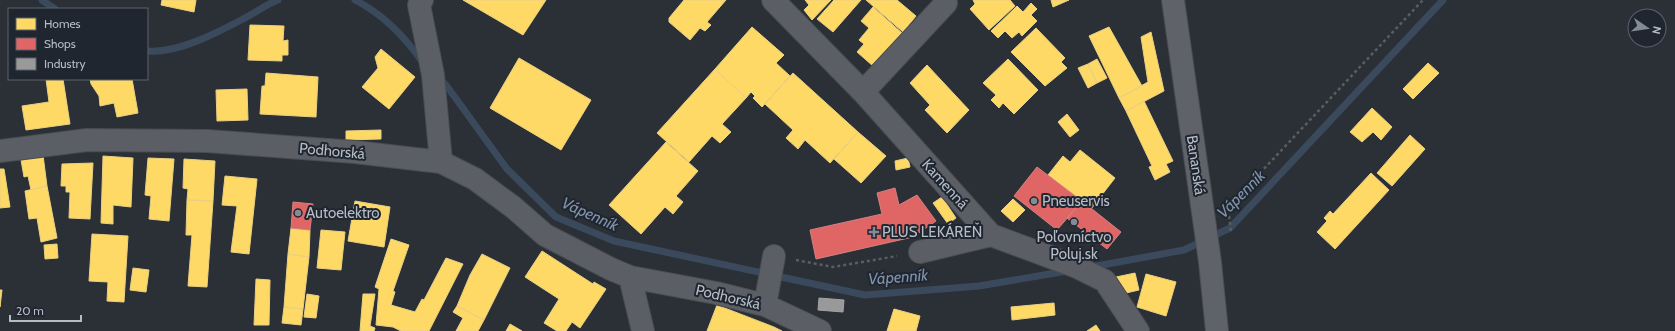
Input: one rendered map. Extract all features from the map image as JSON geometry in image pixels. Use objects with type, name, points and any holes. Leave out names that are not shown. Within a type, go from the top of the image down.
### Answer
[{"type":"main road","name":"Bananská","points":[[1172,0],[1210,262],[1217,331]]},
{"type":"street","name":"Kamenná","points":[[773,0],[863,92],[991,235],[1077,267],[1105,281],[1138,331]]},
{"type":"street","points":[[414,2],[433,75],[441,162]]},
{"type":"street","points":[[863,92],[946,3]]},
{"type":"street","name":"Podhorská","points":[[0,151],[87,140],[207,141],[355,152],[441,162],[475,179],[513,207],[546,235],[611,269],[630,277],[767,296],[820,331]]},
{"type":"street","points":[[920,252],[991,235]]},
{"type":"street","points":[[767,296],[774,256]]},
{"type":"street","points":[[630,277],[643,331]]},
{"type":"path","points":[[1226,208],[1423,0]]},
{"type":"path","points":[[774,256],[833,267],[920,252]]},
{"type":"building: Homes","points":[[162,0],[196,0],[194,12],[161,5]]},
{"type":"building: Homes","points":[[463,0],[546,0],[523,35]]},
{"type":"building: Homes","points":[[684,0],[726,0],[707,22],[711,25],[705,31],[700,28],[690,40],[669,22],[669,18]]},
{"type":"building: Homes","points":[[805,0],[831,0],[812,20],[804,10],[809,5]]},
{"type":"building: Homes","points":[[834,0],[861,0],[833,32],[817,19]]},
{"type":"building: Homes","points":[[866,0],[897,0],[916,16],[903,32]]},
{"type":"building: Homes","points":[[973,0],[1010,0],[1015,6],[989,30],[970,9],[975,4]]},
{"type":"building: Homes","points":[[1051,0],[1069,0],[1053,7]]},
{"type":"building: Homes","points":[[1031,3],[1037,9],[1031,15],[1037,21],[1022,36],[1019,32],[1012,38],[1005,31],[998,38],[991,31],[1017,6],[1023,12]]},
{"type":"building: Homes","points":[[873,7],[902,33],[873,66],[857,52],[864,44],[859,40],[869,28],[861,21]]},
{"type":"building: Homes","points":[[250,25],[284,26],[283,41],[288,40],[288,55],[282,55],[282,61],[248,60]]},
{"type":"building: Homes","points":[[752,27],[784,55],[776,63],[790,76],[762,107],[753,98],[755,96],[751,92],[746,98],[715,69]]},
{"type":"building: Homes","points":[[1109,27],[1142,86],[1119,98],[1089,36]]},
{"type":"building: Homes","points":[[1036,28],[1065,58],[1061,62],[1067,68],[1045,86],[1011,52]]},
{"type":"building: Homes","points":[[1151,32],[1164,91],[1126,111],[1119,98],[1148,82],[1141,37]]},
{"type":"building: Homes","points":[[381,49],[415,77],[389,109],[362,87],[378,68],[375,57]]},
{"type":"building: Homes","points":[[519,58],[591,100],[561,150],[490,108]]},
{"type":"building: Homes","points":[[1008,59],[1038,90],[1014,114],[1003,103],[999,108],[991,100],[996,95],[983,83]]},
{"type":"building: Homes","points":[[1097,59],[1107,78],[1097,83],[1088,64]]},
{"type":"building: Homes","points":[[1428,63],[1439,73],[1413,99],[1403,89]]},
{"type":"building: Homes","points":[[1088,64],[1097,83],[1088,88],[1078,68]]},
{"type":"building: Homes","points":[[927,65],[969,110],[947,133],[925,110],[930,105],[910,83]]},
{"type":"building: Homes","points":[[715,69],[746,98],[722,124],[731,132],[720,143],[712,136],[689,162],[657,133]]},
{"type":"building: Homes","points":[[266,73],[318,77],[316,117],[260,114],[262,86],[265,86]]},
{"type":"building: Homes","points":[[793,73],[858,132],[830,163],[805,140],[798,149],[786,138],[793,130],[765,104]]},
{"type":"building: Homes","points":[[46,80],[63,80],[70,124],[26,130],[22,106],[49,102]]},
{"type":"building: Homes","points":[[90,80],[132,80],[138,113],[117,117],[114,103],[100,106],[99,96],[91,84]]},
{"type":"building: Homes","points":[[247,89],[248,120],[217,121],[216,90]]},
{"type":"building: Homes","points":[[1144,101],[1173,161],[1166,164],[1170,172],[1155,180],[1149,167],[1152,166],[1126,111]]},
{"type":"building: Homes","points":[[1372,108],[1392,127],[1381,140],[1373,132],[1362,142],[1350,132]]},
{"type":"building: Homes","points":[[1067,114],[1079,130],[1070,137],[1058,122]]},
{"type":"building: Homes","points":[[381,130],[381,139],[346,140],[346,131]]},
{"type":"building: Homes","points":[[858,132],[886,156],[861,183],[834,159]]},
{"type":"building: Homes","points":[[1410,135],[1425,149],[1392,186],[1377,173]]},
{"type":"building: Homes","points":[[666,142],[698,171],[676,196],[683,202],[673,214],[665,207],[641,234],[609,205]]},
{"type":"building: Homes","points":[[1080,150],[1115,178],[1091,209],[1048,175],[1063,156],[1070,162]]},
{"type":"building: Homes","points":[[43,155],[47,186],[31,190],[28,176],[24,177],[21,160]]},
{"type":"building: Homes","points":[[103,156],[133,158],[131,207],[113,205],[113,224],[101,223]]},
{"type":"building: Homes","points":[[148,158],[174,159],[169,221],[149,219],[151,196],[145,195]]},
{"type":"building: Homes","points":[[908,158],[910,167],[896,170],[895,161]]},
{"type":"building: Homes","points":[[184,159],[215,161],[213,201],[187,200],[188,189],[183,188]]},
{"type":"building: Homes","points":[[93,163],[90,219],[69,218],[70,192],[66,192],[66,186],[61,186],[62,164]]},
{"type":"building: Homes","points":[[0,169],[4,169],[10,207],[0,208]]},
{"type":"building: Homes","points":[[1371,173],[1389,190],[1335,249],[1317,232],[1327,221],[1324,218],[1330,211],[1333,214]]},
{"type":"building: Homes","points":[[225,176],[257,179],[249,254],[231,252],[237,206],[222,205]]},
{"type":"building: Homes","points":[[47,186],[57,238],[41,242],[37,218],[29,219],[25,191]]},
{"type":"building: Homes","points":[[942,197],[956,218],[948,224],[933,203]]},
{"type":"building: Homes","points":[[1013,199],[1025,210],[1013,222],[1001,211]]},
{"type":"building: Homes","points":[[187,200],[213,201],[207,287],[188,286],[192,235],[186,235]]},
{"type":"building: Homes","points":[[355,201],[390,207],[384,247],[348,241]]},
{"type":"building: Homes","points":[[291,228],[310,230],[309,257],[288,254]]},
{"type":"building: Homes","points":[[321,230],[345,232],[341,270],[317,268]]},
{"type":"building: Homes","points":[[92,234],[128,236],[124,302],[107,301],[108,282],[89,281]]},
{"type":"building: Homes","points":[[391,239],[409,245],[393,291],[395,292],[391,305],[415,312],[422,299],[424,300],[446,258],[463,264],[429,331],[401,331],[393,327],[376,325],[379,289],[375,287]]},
{"type":"building: Homes","points":[[57,244],[58,258],[45,259],[44,245]]},
{"type":"building: Homes","points":[[542,251],[593,284],[594,282],[606,289],[580,328],[572,322],[566,331],[557,331],[544,323],[559,299],[525,277]]},
{"type":"building: Homes","points":[[288,254],[309,257],[303,309],[284,307]]},
{"type":"building: Homes","points":[[482,254],[510,268],[484,320],[457,306],[470,275]]},
{"type":"building: Homes","points":[[133,268],[149,270],[146,292],[130,290]]},
{"type":"building: Homes","points":[[1135,273],[1139,290],[1126,293],[1116,277]]},
{"type":"building: Homes","points":[[1146,274],[1176,282],[1166,316],[1137,307]]},
{"type":"building: Homes","points":[[256,279],[270,280],[269,325],[254,325]]},
{"type":"building: Homes","points":[[0,290],[2,290],[0,307]]},
{"type":"building: Homes","points":[[307,294],[319,296],[316,318],[304,317]]},
{"type":"building: Homes","points":[[363,294],[375,294],[370,326],[375,328],[374,331],[360,331]]},
{"type":"building: Homes","points":[[1054,303],[1055,315],[1012,320],[1011,307]]},
{"type":"building: Homes","points":[[717,305],[774,327],[770,331],[707,331]]},
{"type":"building: Homes","points":[[457,306],[484,320],[478,331],[456,331],[463,318],[453,312]]},
{"type":"building: Homes","points":[[284,307],[303,309],[301,325],[282,323]]},
{"type":"building: Homes","points":[[894,309],[920,316],[916,331],[887,331]]},
{"type":"building: Homes","points":[[510,324],[522,331],[506,331]]},
{"type":"building: Homes","points":[[1096,325],[1100,331],[1087,331]]},
{"type":"building: Homes","points":[[774,327],[782,331],[770,331]]},
{"type":"building: Shops","points":[[1037,167],[1082,201],[1057,230],[1014,196]]},
{"type":"building: Shops","points":[[895,188],[899,205],[917,195],[936,221],[913,237],[816,259],[810,230],[882,214],[877,193]]},
{"type":"building: Shops","points":[[1082,201],[1121,232],[1107,249],[1067,218]]},
{"type":"building: Shops","points":[[293,202],[313,204],[310,230],[291,228]]},
{"type":"building: Industry","points":[[819,298],[844,300],[843,312],[818,310]]},
{"type":"waterway","name":"Vápenník","points":[[42,0],[54,8]]},
{"type":"waterway","name":"Vápenník","points":[[148,51],[171,49],[196,41],[221,30],[278,0]]},
{"type":"waterway","name":"Vápenník","points":[[355,0],[375,12],[393,27],[423,63]]},
{"type":"waterway","name":"Vápenník","points":[[1091,267],[1184,250],[1230,228],[1443,0]]},
{"type":"waterway","name":"Vápenník","points":[[439,79],[446,85],[507,169],[556,217],[614,241],[865,295],[979,286],[1067,271]]},
{"type":"place","name":"Pneuservis","points":[[1034,201]]},
{"type":"place","name":"Autoelektro","points":[[298,213]]},
{"type":"place","name":"Poľovníctvo Poluj.sk","points":[[1074,222]]},
{"type":"place","name":"PLUS LEKÁREŇ","points":[[874,232]]}]
